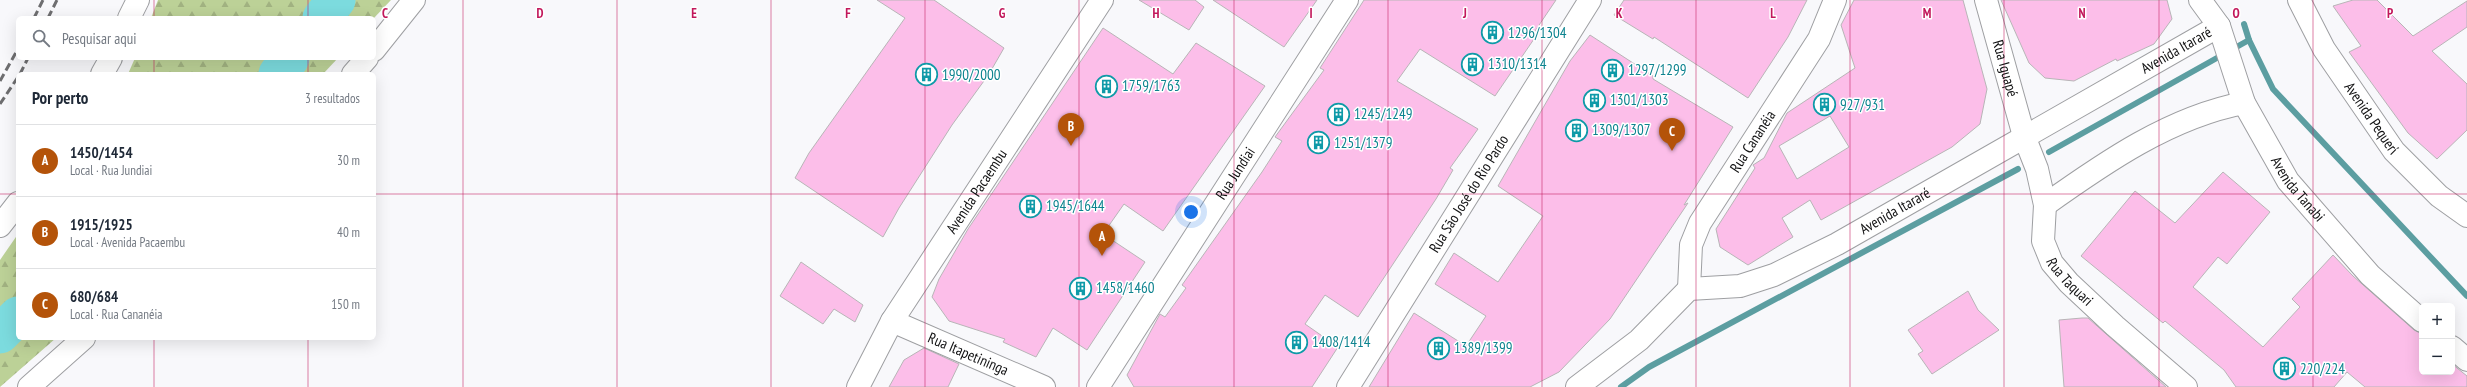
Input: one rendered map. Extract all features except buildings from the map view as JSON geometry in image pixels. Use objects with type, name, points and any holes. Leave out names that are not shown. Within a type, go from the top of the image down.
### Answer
[{"type":"street","points":[[130,16],[138,0]]},
{"type":"street","points":[[376,48],[414,0]]},
{"type":"street","name":"Avenida Pacaembu","points":[[858,387],[892,321],[1102,0]]},
{"type":"street","name":"Rua Jundiai","points":[[1098,387],[1347,0]]},
{"type":"street","name":"Rua São José do Rio Pardo","points":[[1348,387],[1590,0]]},
{"type":"street","name":"Rua Cananéia","points":[[1689,289],[1691,245],[1700,223],[1819,39],[1835,0]]},
{"type":"street","name":"Rua Iguapé","points":[[1986,0],[2024,136]]},
{"type":"street","name":"Avenida Tanabi","points":[[2202,0],[2219,26],[2244,104],[2288,182],[2370,275],[2419,317]]},
{"type":"street","name":"Avenida Pequerí","points":[[2299,0],[2324,49],[2394,152],[2439,196],[2467,216]]},
{"type":"street","name":"Avenida Itararé","points":[[1689,289],[1740,286],[1774,275],[1837,244],[2219,26]]},
{"type":"street","points":[[103,72],[110,60]]},
{"type":"street","points":[[355,72],[365,60]]},
{"type":"street","points":[[2044,205],[2100,166],[2162,132],[2221,108],[2244,104]]},
{"type":"street","name":"Rua Taquari","points":[[2024,136],[2037,169],[2044,205],[2043,241],[2052,263],[2069,283],[2115,326],[2186,387]]},
{"type":"street","points":[[0,226],[16,206]]},
{"type":"street","points":[[1577,387],[1639,340],[1689,289]]},
{"type":"street","name":"Rua Itapetininga","points":[[892,321],[1044,387]]},
{"type":"street","points":[[29,387],[82,340]]},
{"type":"street","points":[[2455,350],[2467,360]]},
{"type":"green space","points":[[158,0],[391,0],[376,16],[152,16]]},
{"type":"green space","points":[[134,60],[336,60],[325,72],[129,72]]},
{"type":"green space","points":[[16,237],[16,340],[54,340],[0,387],[0,260]]},
{"type":"waterway","points":[[324,16],[336,0]]},
{"type":"waterway","points":[[2244,24],[2249,40],[2273,89],[2467,296]]},
{"type":"waterway","points":[[2049,152],[2249,40]]},
{"type":"waterway","points":[[280,72],[288,60]]},
{"type":"waterway","points":[[1621,387],[1649,367],[2018,169]]},
{"type":"waterway","points":[[0,334],[16,318]]},
{"type":"railway","points":[[35,16],[43,0]]},
{"type":"railway","points":[[49,16],[57,0]]},
{"type":"railway","points":[[0,81],[16,53]]},
{"type":"railway","points":[[21,72],[27,60]]},
{"type":"railway","points":[[0,104],[16,80]]},
{"type":"place","name":"1296/1304","points":[[1492,33]]},
{"type":"place","name":"1310/1314","points":[[1473,64]]},
{"type":"place","name":"1297/1299","points":[[1613,70]]},
{"type":"place","name":"1990/2000","points":[[926,75]]},
{"type":"place","name":"1759/1763","points":[[1106,86]]},
{"type":"place","name":"1301/1303","points":[[1595,100]]},
{"type":"place","name":"927/931","points":[[1824,105]]},
{"type":"place","name":"1245/1249","points":[[1339,114]]},
{"type":"place","name":"1309/1307","points":[[1576,130]]},
{"type":"place","name":"1251/1379","points":[[1319,143]]},
{"type":"place","name":"1915/1925","points":[[1071,146]]},
{"type":"place","name":"680/684","points":[[1672,151]]},
{"type":"place","name":"1945/1644","points":[[1030,206]]},
{"type":"place","name":"1450/1454","points":[[1102,256]]},
{"type":"place","name":"1458/1460","points":[[1081,288]]},
{"type":"place","name":"1408/1414","points":[[1297,342]]},
{"type":"place","name":"1389/1399","points":[[1438,348]]},
{"type":"place","name":"220/224","points":[[2284,369]]}]
